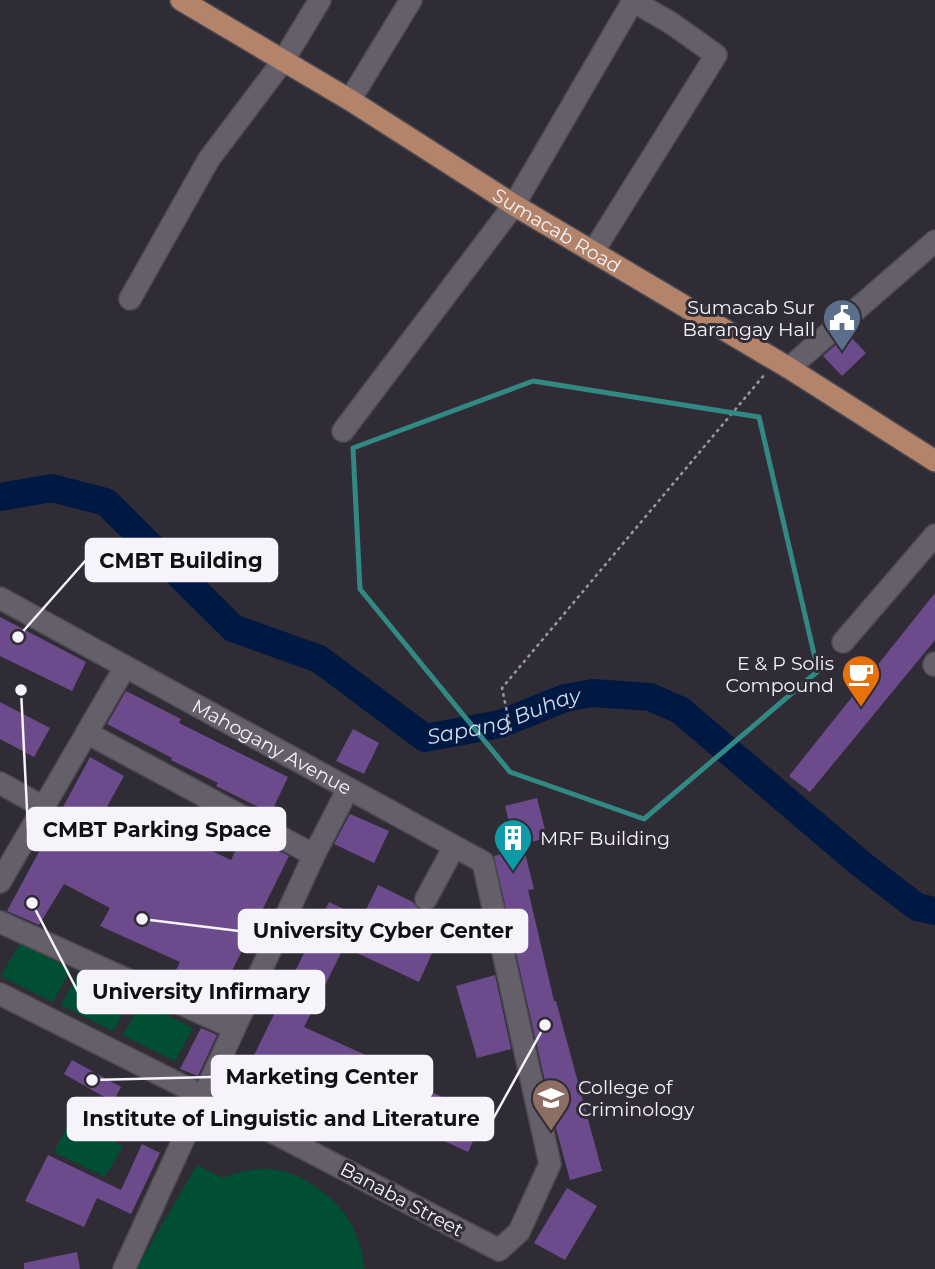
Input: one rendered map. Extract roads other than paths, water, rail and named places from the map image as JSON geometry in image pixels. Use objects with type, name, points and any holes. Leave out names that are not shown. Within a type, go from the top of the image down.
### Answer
[{"type":"main road","name":"Sumacab Road","points":[[181,0],[350,100],[514,205],[783,364],[935,461]]},
{"type":"street","points":[[130,299],[209,159],[283,61],[320,0]]},
{"type":"street","points":[[350,100],[411,0]]},
{"type":"street","points":[[343,431],[514,205],[633,1],[655,6],[671,23],[716,55],[593,251]]},
{"type":"street","points":[[783,364],[935,241]]},
{"type":"street","points":[[843,642],[935,535]]},
{"type":"street","name":"Mahogany Avenue","points":[[0,598],[482,862],[499,929]]},
{"type":"street","points":[[0,883],[125,667]]},
{"type":"street","points":[[87,733],[314,855]]},
{"type":"street","points":[[0,783],[43,807]]},
{"type":"street","points":[[124,1269],[314,855],[348,789]]},
{"type":"street","points":[[426,899],[454,847]]},
{"type":"street","points":[[0,922],[234,1028]]},
{"type":"street","name":"Banaba Street","points":[[0,994],[203,1096],[503,1259],[519,1232],[550,1164],[499,929]]},
{"type":"waterway","name":"Sapang Buhay","points":[[0,497],[52,488],[106,502],[233,628],[319,659],[425,738],[500,724],[565,698],[593,693],[650,697],[680,710],[861,864],[917,907],[935,911]]},
{"type":"place","name":"Sumacab Sur Barangay Hall","points":[[842,352]]},
{"type":"place","name":"CMBT Building","points":[[18,637]]},
{"type":"place","name":"CMBT Parking Space","points":[[21,690]]},
{"type":"place","name":"E & P Solis Compound","points":[[861,708]]},
{"type":"place","name":"MRF Building","points":[[513,872]]},
{"type":"place","name":"University Infirmary","points":[[32,903]]},
{"type":"place","name":"University Cyber Center","points":[[142,919]]},
{"type":"place","name":"Institute of Linguistic and Literature","points":[[545,1025]]},
{"type":"place","name":"Marketing Center","points":[[92,1080]]},
{"type":"place","name":"College of Criminology","points":[[551,1132]]}]
